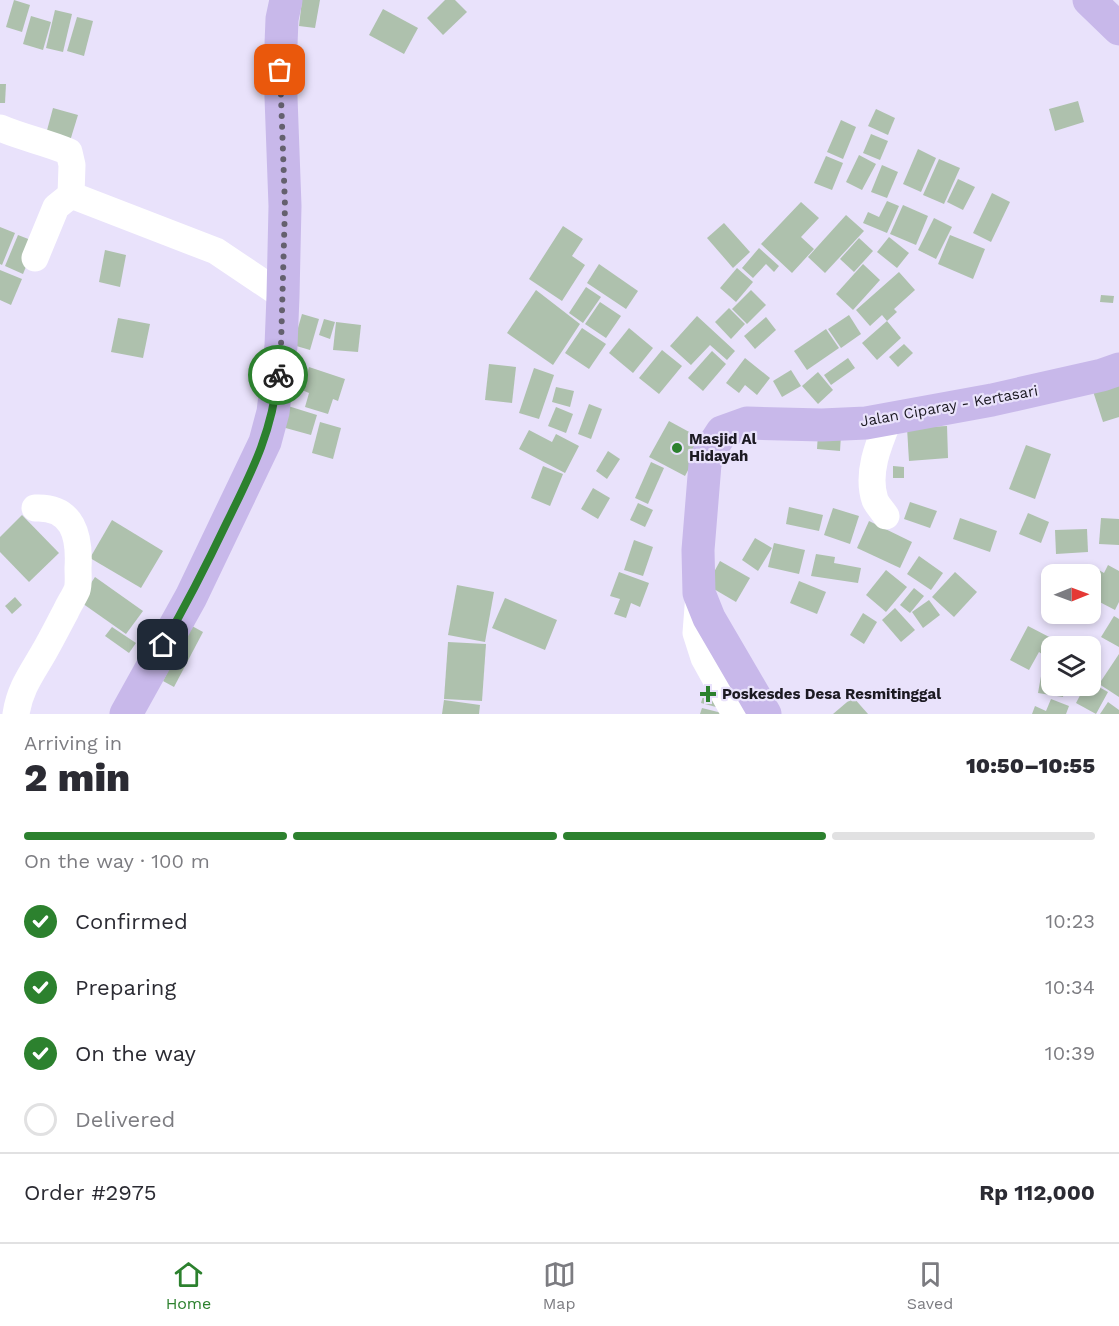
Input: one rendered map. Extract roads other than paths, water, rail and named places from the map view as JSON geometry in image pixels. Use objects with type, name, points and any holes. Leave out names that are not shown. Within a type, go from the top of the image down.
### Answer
[{"type":"main road","points":[[126,714],[191,597],[265,442],[273,412],[277,386],[285,206],[280,70],[282,19],[286,0]]},
{"type":"main road","points":[[1089,0],[1119,29]]},
{"type":"main road","name":"Jalan Ciparay - Kertasari","points":[[765,714],[709,618],[699,593],[698,550],[705,464],[709,452],[722,432],[747,423],[822,425],[889,419],[992,400],[1119,369]]},
{"type":"street","points":[[0,128],[20,137],[40,140],[69,152],[72,165],[71,195],[56,207],[35,258]]},
{"type":"street","points":[[71,195],[216,250],[282,296]]},
{"type":"street","points":[[886,516],[876,501],[873,486],[877,447],[889,419]]},
{"type":"street","points":[[16,714],[27,679],[44,653],[77,590],[79,557],[76,535],[68,519],[48,507],[35,508]]},
{"type":"street","points":[[699,593],[696,633],[701,650],[735,714]]},
{"type":"place","name":"Masjid Al Hidayah","points":[[677,448]]},
{"type":"place","name":"Poskesdes Desa Resmitinggal","points":[[708,694]]}]
